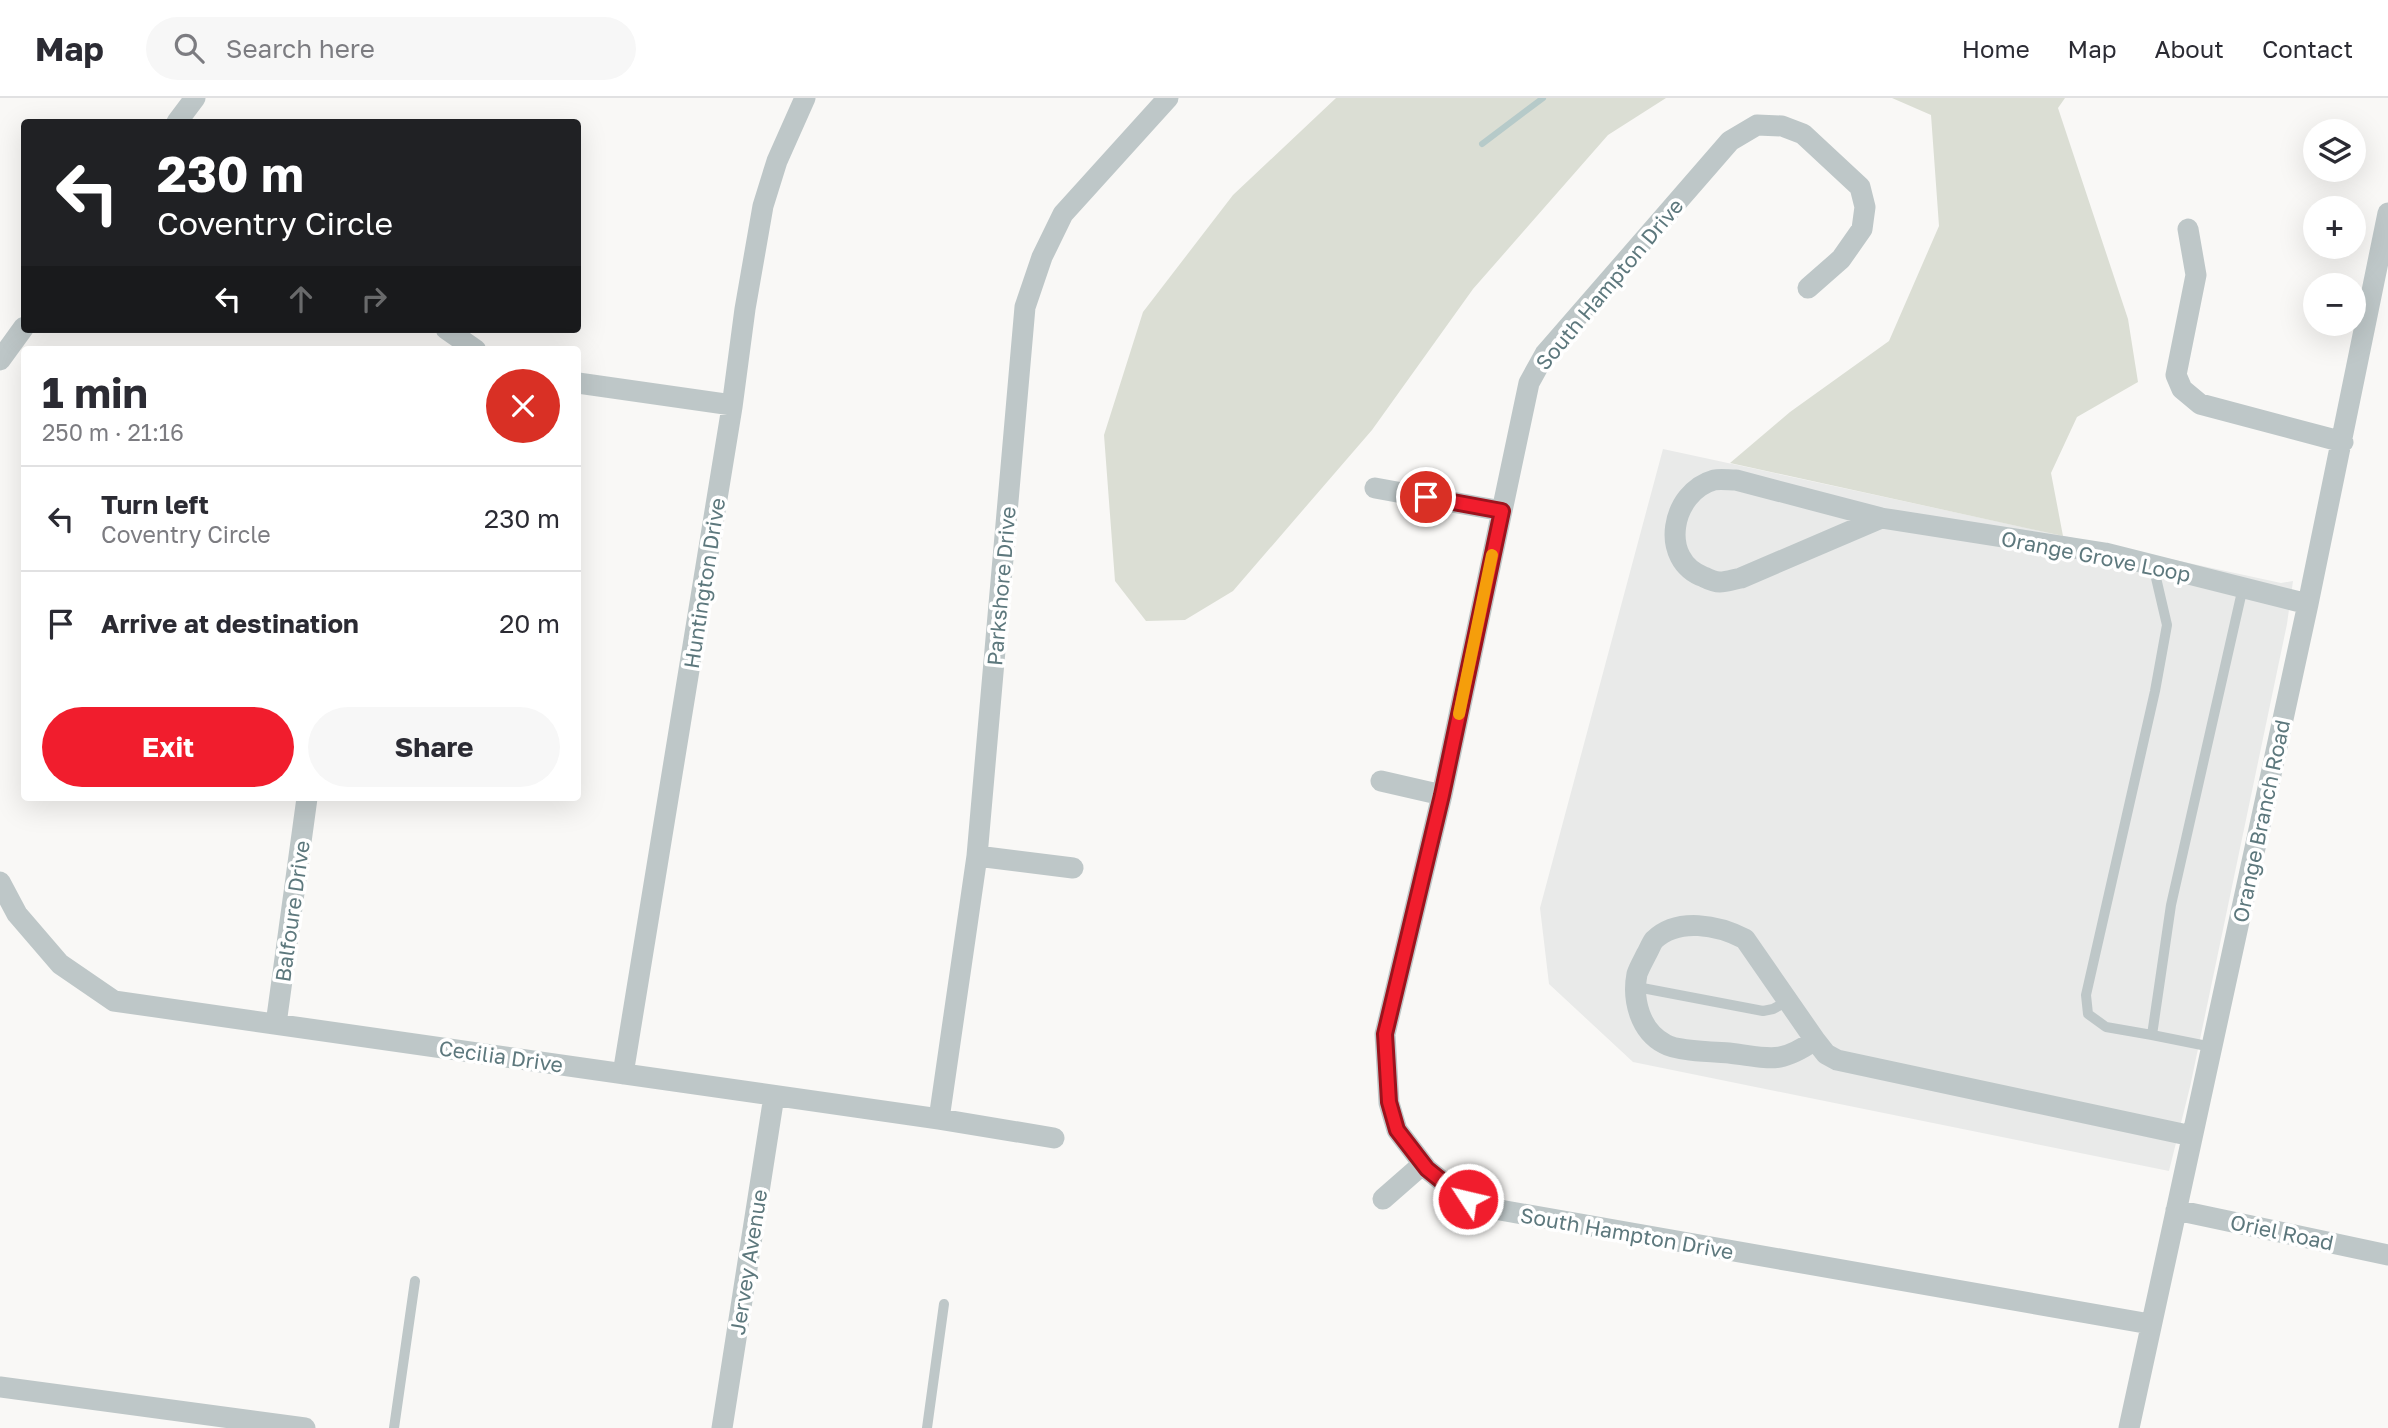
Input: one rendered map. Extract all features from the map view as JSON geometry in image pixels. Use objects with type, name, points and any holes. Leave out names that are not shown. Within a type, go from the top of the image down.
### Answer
[{"type":"street","points":[[179,119],[195,98]]},
{"type":"street","name":"Parkshore Drive","points":[[939,1119],[977,856],[1025,307],[1042,257],[1063,214],[1168,98]]},
{"type":"street","name":"Huntington Drive","points":[[624,1074],[763,206],[800,100]]},
{"type":"street","name":"South Hampton Drive","points":[[1808,288],[1841,259],[1862,229],[1865,207],[1860,187],[1803,134],[1782,125],[1757,125],[1730,141],[1545,354],[1529,383],[1442,795],[1385,1034],[1389,1102],[1397,1130],[1423,1164],[1453,1190],[1483,1207],[2150,1324]]},
{"type":"street","name":"Orange Branch Road","points":[[2129,1428],[2343,442],[2388,213]]},
{"type":"street","points":[[2188,229],[2196,275],[2176,375],[2182,389],[2200,404],[2343,442]]},
{"type":"street","points":[[0,360],[21,340]]},
{"type":"street","points":[[581,383],[732,405]]},
{"type":"street","name":"Orange Grove Loop","points":[[1881,518],[1741,578],[1719,582],[1700,576],[1686,565],[1676,549],[1674,534],[1679,511],[1688,496],[1701,485],[1716,480],[1736,480],[1881,518],[2105,553],[2308,604]]},
{"type":"street","points":[[1375,488],[1502,511]]},
{"type":"street","points":[[1381,781],[1442,795]]},
{"type":"street","name":"Balfoure Drive","points":[[276,1024],[307,801]]},
{"type":"street","points":[[977,856],[1073,868]]},
{"type":"street","name":"Cecilia Drive","points":[[0,882],[17,914],[60,964],[114,1001],[939,1119],[1054,1138]]},
{"type":"street","points":[[1815,1040],[1795,1054],[1776,1059],[1667,1046],[1652,1036],[1642,1020],[1637,999],[1637,973],[1653,941],[1674,929],[1700,924],[1731,931],[1745,939],[1815,1040],[1826,1054],[1837,1060],[2192,1136]]},
{"type":"street","name":"Jervey Avenue","points":[[722,1428],[774,1096]]},
{"type":"street","points":[[1383,1199],[1423,1164]]},
{"type":"street","name":"Oriel Road","points":[[2176,1210],[2388,1255]]},
{"type":"street","points":[[0,1387],[305,1428]]},
{"type":"lane","points":[[2153,565],[2167,625],[2155,691],[2086,995],[2088,1014],[2106,1027],[2211,1047]]},
{"type":"lane","points":[[2152,1035],[2171,905],[2243,587]]},
{"type":"lane","points":[[1637,987],[1763,1011],[1788,1001]]},
{"type":"lane","points":[[394,1428],[415,1280]]},
{"type":"lane","points":[[927,1428],[944,1304]]},
{"type":"shaded area","points":[[1336,98],[1666,98],[1608,135],[1473,289],[1372,430],[1233,591],[1185,620],[1146,621],[1115,581],[1104,435],[1143,312],[1233,195]]},
{"type":"shaded area","points":[[1892,98],[2065,98],[2058,108],[2128,319],[2138,382],[2077,417],[2051,473],[2063,536],[1730,463],[1790,412],[1889,341],[1939,226],[1931,115]]},
{"type":"shaded area","points":[[1663,449],[2281,583],[2293,581],[2287,624],[2190,1087],[2169,1171],[1633,1062],[1549,984],[1540,908]]},
{"type":"waterway","points":[[1482,144],[1543,98]]},
{"type":"slow traffic","points":[[1459,714],[1492,555]]},
{"type":"route","points":[[1426,497],[1502,511],[1442,795],[1385,1034],[1389,1102],[1397,1130],[1427,1169],[1468,1199]]}]
